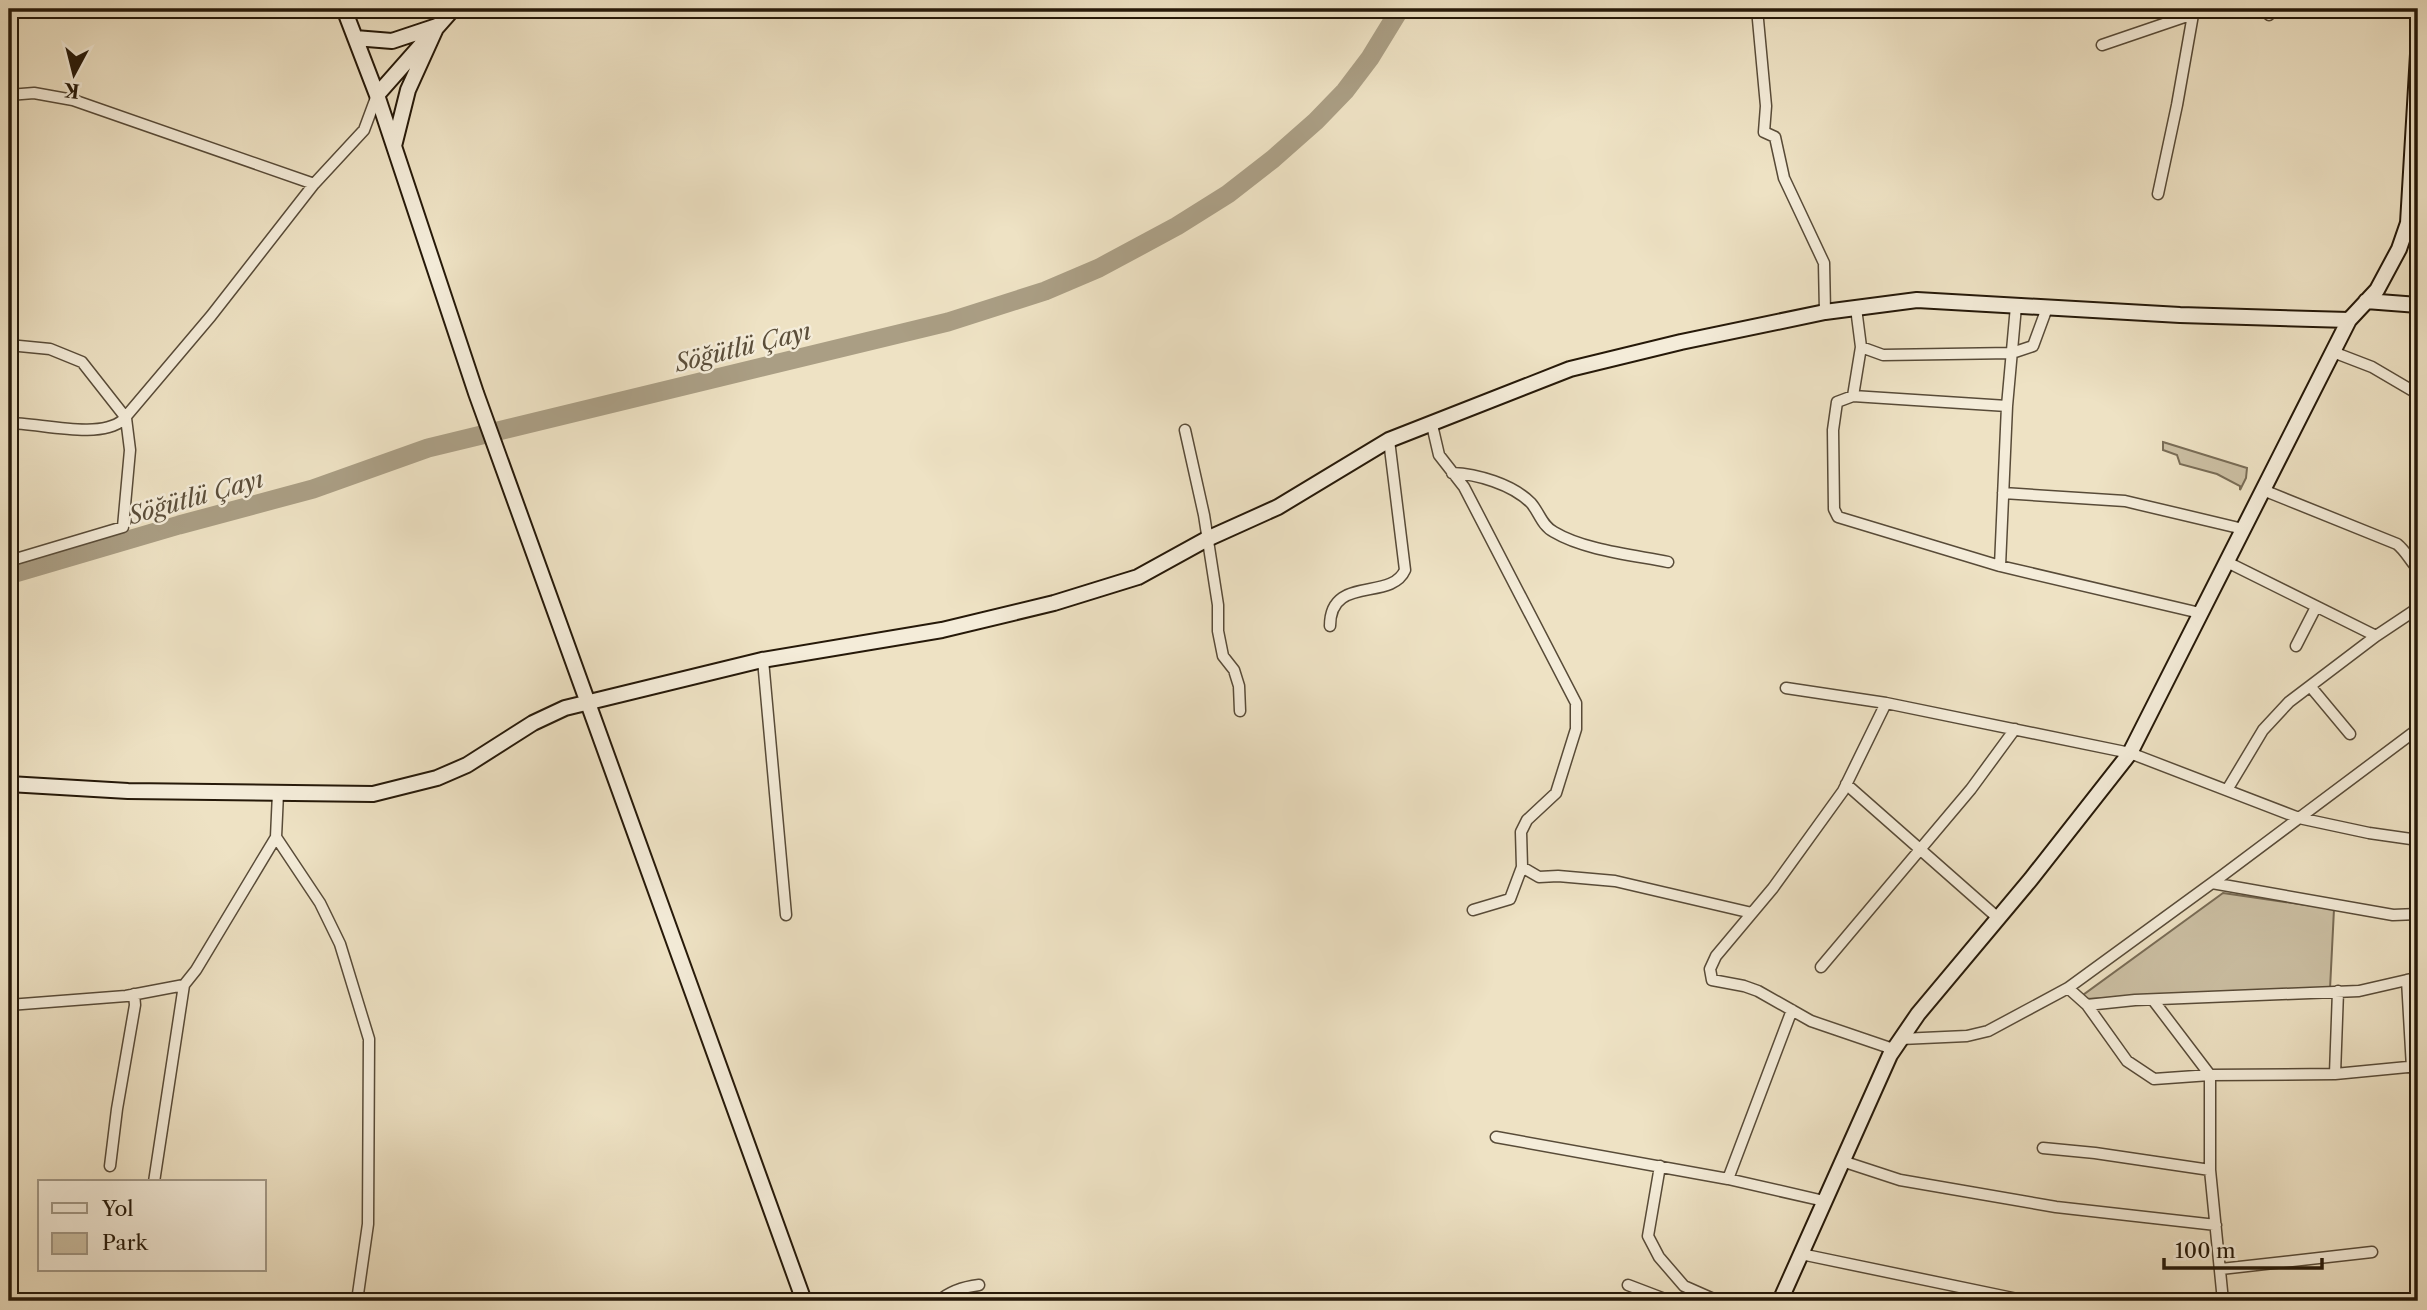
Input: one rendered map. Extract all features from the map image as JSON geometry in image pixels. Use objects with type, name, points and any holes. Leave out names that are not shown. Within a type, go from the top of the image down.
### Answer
[{"type":"street","points":[[344,9],[377,95],[476,393],[804,1301]]},
{"type":"street","points":[[9,423],[89,430],[117,425],[125,418],[211,316],[314,184],[364,130],[377,95],[453,9]]},
{"type":"street","points":[[1757,9],[1766,106],[1764,132],[1775,137],[1784,178],[1824,262],[1825,312]]},
{"type":"street","points":[[2102,45],[2193,11]]},
{"type":"street","points":[[2158,194],[2193,11]]},
{"type":"street","points":[[355,38],[392,41],[437,26]]},
{"type":"street","points":[[394,147],[408,90],[437,26]]},
{"type":"street","points":[[1780,1301],[1897,1044],[1917,1014],[2130,753],[2349,320],[2377,290],[2413,223],[2418,54]]},
{"type":"street","points":[[9,95],[34,93],[74,100],[314,184]]},
{"type":"street","points":[[11,783],[128,791],[373,794],[437,778],[467,765],[533,723],[565,708],[763,660],[942,630],[1054,603],[1139,577],[1207,539],[1278,507],[1389,440],[1570,369],[1681,342],[1825,312],[1917,300],[2180,316],[2349,320]]},
{"type":"street","points":[[2366,301],[2418,305]]},
{"type":"street","points":[[2000,566],[2007,406],[2016,306]]},
{"type":"street","points":[[1853,396],[1861,347],[1856,308]]},
{"type":"street","points":[[1861,347],[1883,355],[2012,353],[2033,346],[2047,308]]},
{"type":"street","points":[[9,345],[50,349],[82,362],[125,418],[130,450],[122,527],[9,561]]},
{"type":"street","points":[[2333,352],[2372,367],[2418,394]]},
{"type":"street","points":[[2007,406],[1853,396],[1837,402],[1833,430],[1834,509],[1838,517],[2000,566],[2200,613]]},
{"type":"street","points":[[1432,425],[1439,454],[1464,487],[1576,703],[1576,729],[1556,793],[1527,820],[1521,832],[1522,867],[1510,899],[1473,910]]},
{"type":"street","points":[[1185,430],[1218,605],[1218,631],[1223,656],[1234,670],[1239,686],[1240,710]]},
{"type":"street","points":[[1330,626],[1332,611],[1339,601],[1351,593],[1396,582],[1405,570],[1389,440]]},
{"type":"street","points":[[1452,473],[1467,474],[1497,483],[1522,496],[1553,532],[1579,543],[1668,562]]},
{"type":"street","points":[[2263,490],[2397,544],[2418,569]]},
{"type":"street","points":[[2003,494],[2125,500],[2243,530]]},
{"type":"street","points":[[2227,562],[2376,636]]},
{"type":"street","points":[[2296,646],[2316,607]]},
{"type":"street","points":[[2227,790],[2263,730],[2289,702],[2376,636],[2418,608]]},
{"type":"street","points":[[763,660],[786,915]]},
{"type":"street","points":[[2311,686],[2350,734]]},
{"type":"street","points":[[1786,688],[1886,703],[2130,753],[2299,818],[2418,840]]},
{"type":"street","points":[[1886,703],[1846,785],[1752,914],[1716,956],[1710,969],[1712,980],[1758,991],[1828,1028],[1897,1044],[1988,1031],[2068,988],[2418,729]]},
{"type":"street","points":[[1821,967],[1971,789],[2015,729]]},
{"type":"street","points":[[1846,785],[1998,918]]},
{"type":"street","points":[[154,1180],[184,985],[196,970],[276,837],[278,793]]},
{"type":"street","points":[[276,837],[320,903],[340,944],[369,1039],[368,1224],[357,1301]]},
{"type":"street","points":[[1522,867],[1539,877],[1615,881],[1752,914]]},
{"type":"street","points":[[2212,883],[2393,915],[2418,914]]},
{"type":"street","points":[[2087,1005],[2359,991],[2418,978]]},
{"type":"street","points":[[2068,988],[2087,1005],[2127,1061],[2154,1079],[2210,1075],[2335,1074],[2415,1067],[2407,980]]},
{"type":"street","points":[[9,1005],[134,994],[184,985]]},
{"type":"street","points":[[2335,1074],[2338,991]]},
{"type":"street","points":[[110,1166],[135,1005],[134,994]]},
{"type":"street","points":[[2153,1000],[2210,1075],[2210,1170],[2223,1301]]},
{"type":"street","points":[[1728,1179],[1792,1010]]},
{"type":"street","points":[[1496,1137],[1728,1179],[1824,1201]]},
{"type":"street","points":[[2043,1148],[2210,1170]]},
{"type":"street","points":[[1842,1161],[1900,1180],[2043,1205],[2216,1225]]},
{"type":"street","points":[[1660,1166],[1648,1237],[1659,1257],[1684,1286],[1717,1301]]},
{"type":"street","points":[[2221,1269],[2372,1252]]},
{"type":"street","points":[[1801,1254],[2027,1301]]},
{"type":"street","points":[[939,1301],[946,1294],[965,1286],[979,1285]]},
{"type":"street","points":[[1628,1285],[1670,1301]]},
{"type":"green space","points":[[2163,442],[2247,468],[2240,490],[2240,486],[2217,474],[2180,464],[2177,455],[2163,450]]},
{"type":"green space","points":[[2223,893],[2334,909],[2330,989],[2084,999],[2083,995]]},
{"type":"waterway","name":"Söğütlü Çayı","points":[[9,575],[313,489],[428,448],[948,322],[1045,291],[1099,268],[1177,226],[1228,194],[1273,159],[1345,91],[1370,58],[1400,9]]}]
